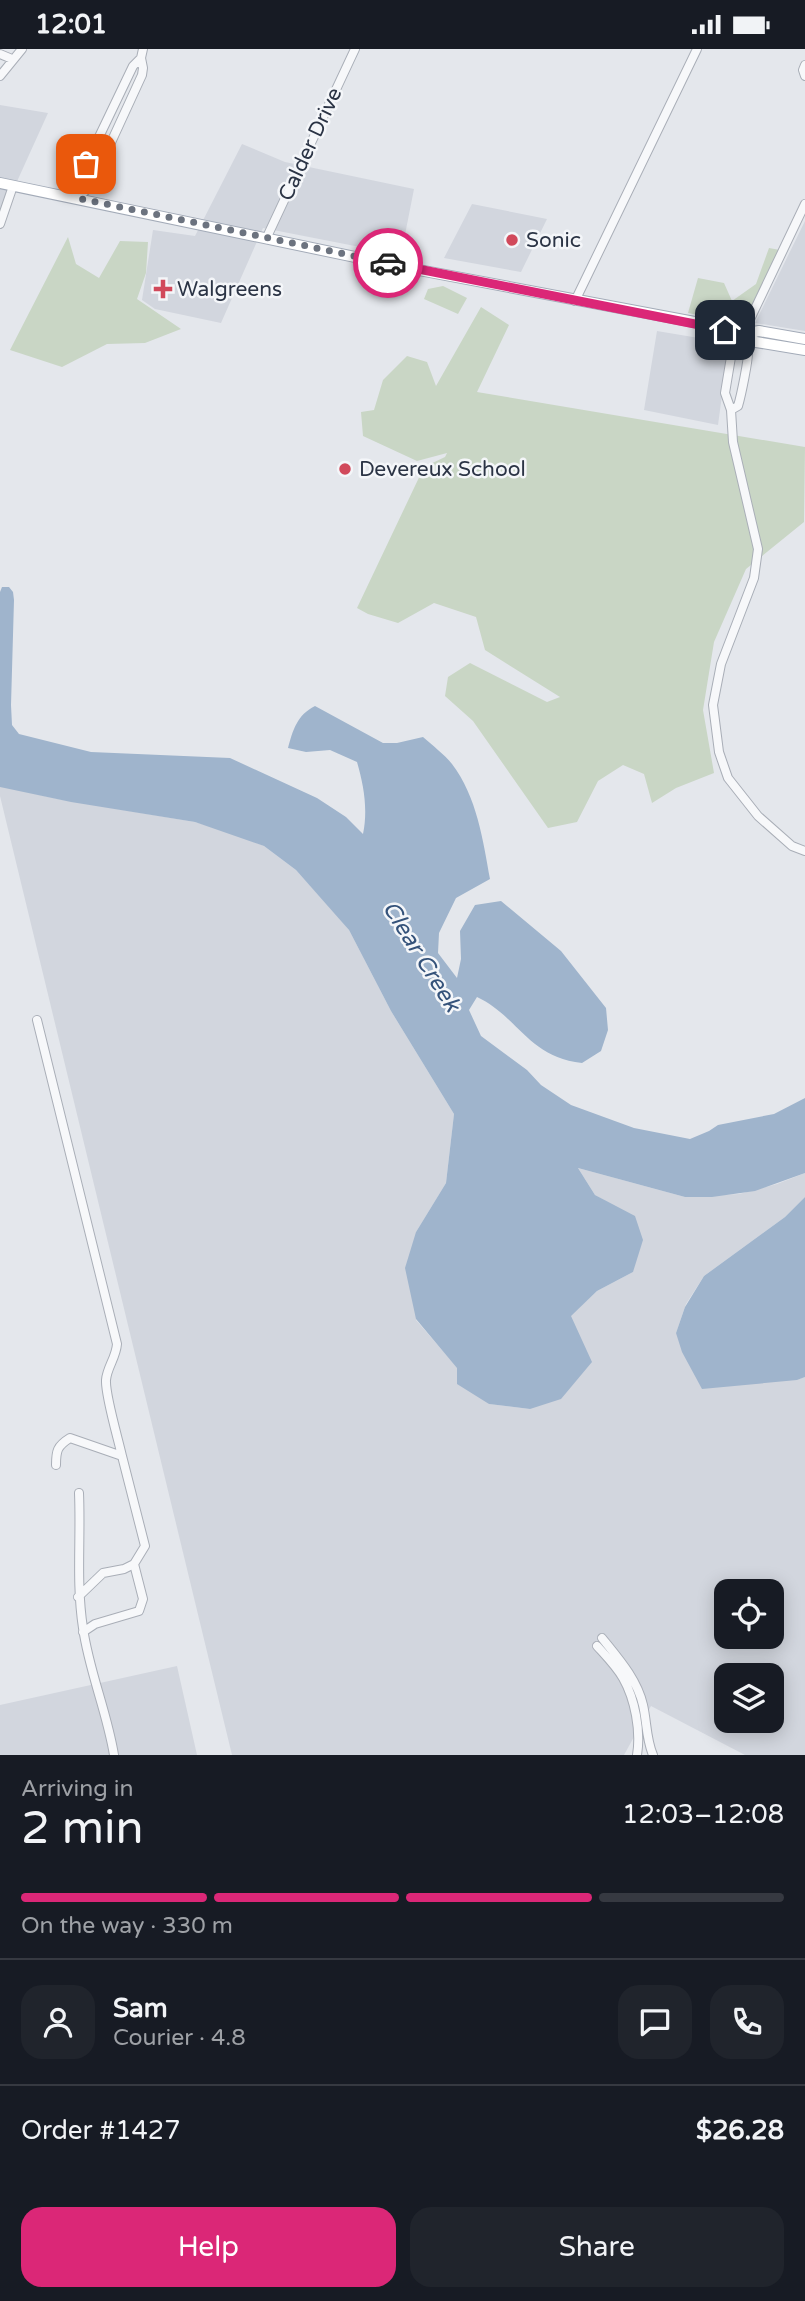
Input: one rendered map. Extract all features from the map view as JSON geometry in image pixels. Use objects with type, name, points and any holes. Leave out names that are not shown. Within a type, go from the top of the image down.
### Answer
[{"type":"main road","points":[[0,183],[82,196],[266,239],[575,301],[705,324],[756,342],[805,350]]},
{"type":"main road","points":[[742,336],[760,331],[805,339]]},
{"type":"street","points":[[0,76],[22,49]]},
{"type":"street","name":"Calder Drive","points":[[266,239],[355,49]]},
{"type":"street","points":[[575,301],[697,49]]},
{"type":"street","points":[[82,196],[79,184],[86,164],[142,53]]},
{"type":"street","points":[[0,54],[12,59]]},
{"type":"street","points":[[805,65],[805,76]]},
{"type":"street","points":[[0,224],[13,186]]},
{"type":"street","points":[[805,204],[742,336],[733,345],[726,383],[725,393],[731,410],[733,442],[758,549],[754,578],[721,664],[713,705],[719,752],[728,778],[758,817],[792,846],[805,851]]},
{"type":"street","points":[[731,410],[738,406],[742,393],[748,350],[742,336]]},
{"type":"street","points":[[37,1020],[117,1344],[117,1355],[109,1369],[106,1382],[145,1546],[134,1564],[103,1573],[78,1597]]},
{"type":"street","points":[[56,1465],[56,1451],[70,1438],[122,1456]]},
{"type":"street","points":[[79,1493],[81,1537],[77,1574],[78,1597],[83,1632],[114,1755]]},
{"type":"street","points":[[83,1632],[95,1624],[139,1611],[144,1599],[134,1564]]},
{"type":"street","points":[[637,1755],[637,1722],[632,1700],[622,1677],[600,1642],[632,1677],[642,1702],[653,1755]]},
{"type":"shaded area","points":[[0,105],[48,113],[0,219]]},
{"type":"shaded area","points":[[242,144],[285,162],[414,189],[401,255],[263,228],[221,323],[155,309],[142,300],[153,230],[195,236]]},
{"type":"shaded area","points":[[472,204],[547,219],[521,272],[444,258]]},
{"type":"shaded area","points":[[805,221],[805,331],[755,323]]},
{"type":"shaded area","points":[[657,331],[729,343],[718,425],[644,410]]},
{"type":"shaded area","points":[[0,786],[58,799],[195,822],[229,832],[264,846],[296,870],[342,921],[391,1011],[454,1114],[446,1183],[416,1232],[416,1320],[489,1404],[530,1409],[570,1316],[597,1291],[633,1272],[635,1218],[595,1195],[578,1168],[685,1197],[739,1194],[805,1173],[805,1197],[785,1217],[704,1276],[686,1304],[676,1333],[796,1380],[805,1377],[805,1755],[745,1755],[651,1706],[624,1755],[232,1755],[0,796]]},
{"type":"shaded area","points":[[177,1666],[197,1755],[0,1755],[0,1705]]},
{"type":"green space","points":[[68,237],[76,264],[99,278],[120,241],[148,242],[146,273],[137,299],[181,329],[145,343],[107,344],[62,367],[10,350]]},
{"type":"green space","points":[[769,248],[780,250],[743,324],[688,313],[698,278],[724,283],[732,301],[756,284]]},
{"type":"green space","points":[[443,286],[467,298],[458,314],[424,299],[428,289]]},
{"type":"green space","points":[[481,307],[509,325],[477,392],[805,447],[804,522],[746,569],[714,642],[703,710],[714,773],[676,788],[652,803],[644,774],[623,765],[598,781],[577,822],[548,828],[473,721],[445,696],[448,677],[470,663],[547,702],[560,697],[485,650],[476,617],[434,603],[398,623],[357,608],[424,467],[445,457],[447,453],[417,461],[363,436],[361,412],[374,410],[383,380],[407,356],[427,362],[436,386]]},
{"type":"water","name":"Clear Creek","points":[[2,587],[9,587],[14,600],[11,705],[12,725],[19,734],[91,752],[230,758],[317,798],[346,817],[363,834],[364,798],[357,762],[330,750],[306,752],[288,748],[297,724],[304,714],[315,706],[383,743],[423,737],[442,753],[461,777],[478,819],[490,879],[456,898],[439,933],[438,953],[457,978],[461,959],[460,931],[475,905],[501,901],[561,951],[606,1008],[608,1030],[601,1051],[582,1063],[564,1059],[536,1045],[504,1015],[477,997],[469,1010],[481,1036],[527,1070],[541,1085],[571,1105],[634,1128],[690,1139],[718,1125],[774,1114],[805,1098],[805,1173],[755,1191],[712,1197],[685,1197],[578,1168],[595,1195],[635,1216],[643,1240],[633,1272],[597,1291],[571,1316],[592,1362],[561,1399],[530,1409],[489,1404],[457,1384],[457,1368],[416,1319],[405,1268],[416,1232],[446,1183],[454,1114],[391,1011],[349,930],[296,870],[264,846],[195,822],[71,802],[0,787]]},
{"type":"water","points":[[805,1197],[805,1377],[702,1389],[682,1352],[676,1333],[685,1307],[704,1276],[785,1217]]},
{"type":"way so far","points":[[86,164],[79,184],[83,193],[82,199],[388,263]]},
{"type":"place","name":"Sonic","points":[[512,240]]},
{"type":"place","name":"Walgreens","points":[[163,289]]},
{"type":"place","name":"Devereux School","points":[[345,469]]},
{"type":"route","points":[[388,263],[725,330]]}]
